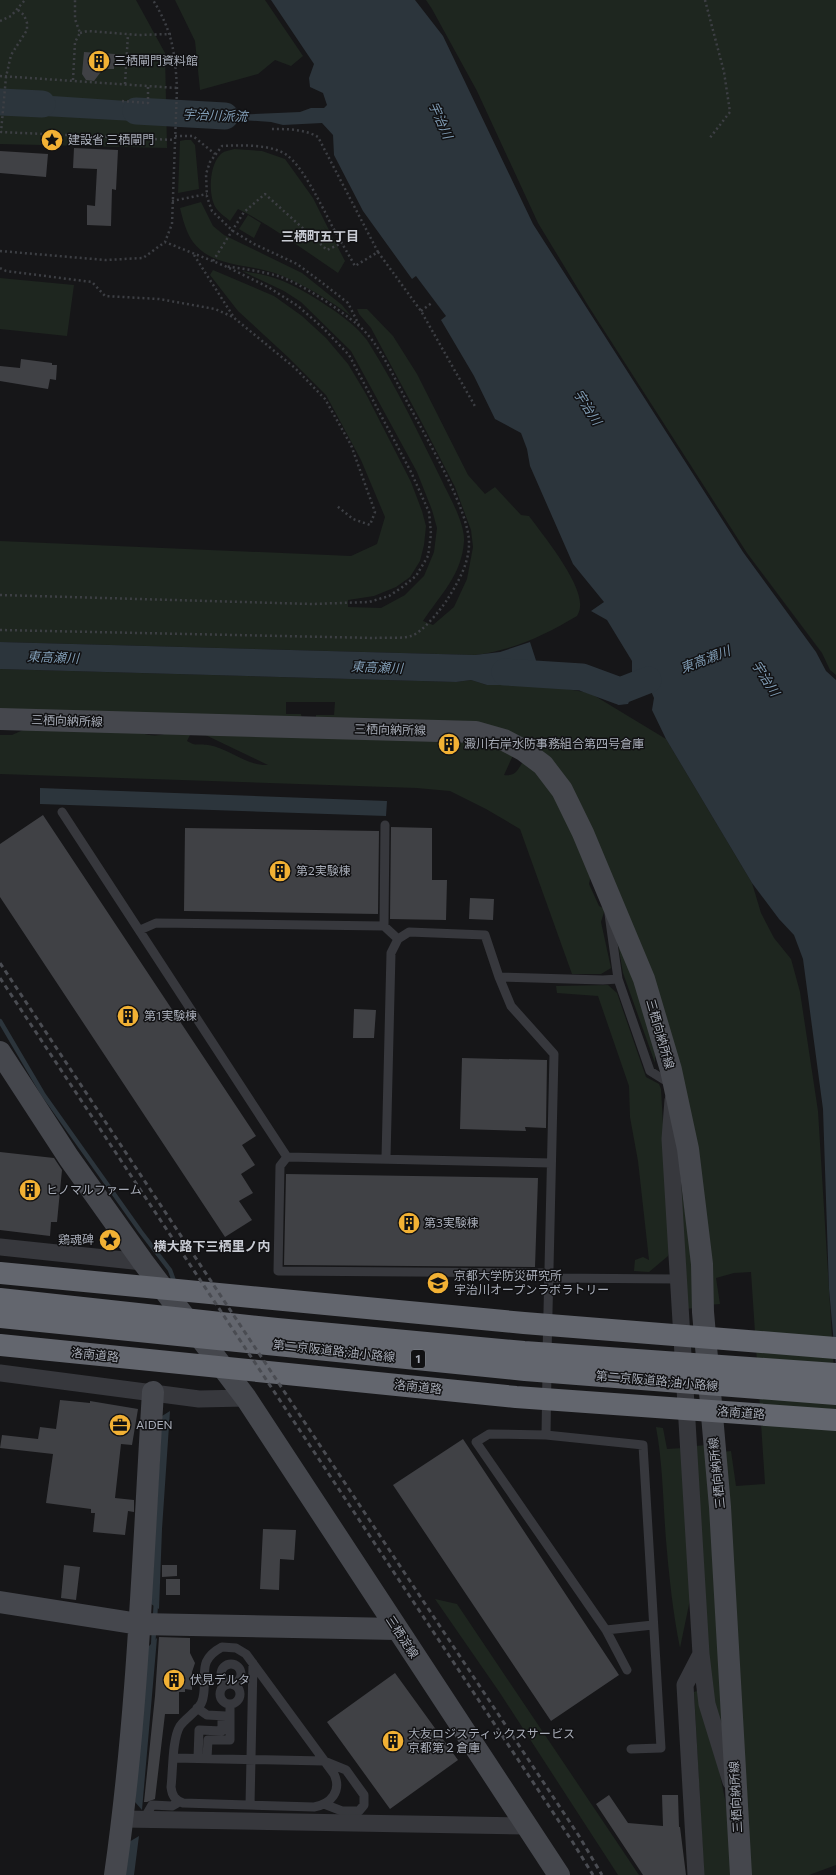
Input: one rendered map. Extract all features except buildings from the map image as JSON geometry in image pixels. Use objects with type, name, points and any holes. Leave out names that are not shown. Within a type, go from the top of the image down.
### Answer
[{"type":"highway","points":[[0,1273],[524,1323],[836,1348]]},
{"type":"highway","name":"第二京阪道路;油小路線","points":[[0,1298],[270,1328],[508,1350],[836,1374]]},
{"type":"highway","name":"第二京阪道路;油小路線","points":[[0,1317],[525,1370],[836,1394]]},
{"type":"highway","name":"洛南道路","points":[[0,1345],[508,1396],[836,1420]]},
{"type":"street","name":"三栖向納所線","points":[[0,718],[307,728],[462,731],[494,737],[523,750],[543,765],[562,790],[583,833],[644,979],[658,1023],[675,1086],[688,1149],[702,1264],[703,1312],[721,1515],[741,1875]]},
{"type":"street","name":"三栖淀線","points":[[0,1052],[69,1158],[143,1262],[246,1398],[559,1875]]},
{"type":"street","points":[[675,1086],[670,1140],[677,1279],[701,1654],[707,1704],[736,1798]]},
{"type":"street","points":[[0,1247],[143,1262]]},
{"type":"street","points":[[0,1373],[199,1399],[246,1398]]},
{"type":"street","points":[[115,1875],[132,1819],[134,1709],[149,1624],[153,1392]]},
{"type":"street","points":[[0,1602],[149,1624],[397,1629]]},
{"type":"street","points":[[696,1875],[685,1685],[701,1654]]},
{"type":"street","points":[[132,1819],[528,1826]]},
{"type":"lane","points":[[62,812],[288,1157]]},
{"type":"lane","points":[[384,926],[385,825]]},
{"type":"lane","points":[[606,889],[609,923],[618,979],[650,1071],[675,1086]]},
{"type":"lane","points":[[140,930],[156,923],[384,926],[398,939]]},
{"type":"lane","points":[[386,1158],[390,953],[398,939],[409,932],[485,935],[499,977],[512,1006],[554,1054],[546,1436]]},
{"type":"lane","points":[[499,977],[618,979]]},
{"type":"lane","points":[[551,1163],[386,1158],[288,1157],[280,1166],[278,1271],[677,1279]]},
{"type":"lane","points":[[627,1670],[606,1630],[476,1442],[489,1434],[546,1436],[643,1445],[661,1748],[631,1749]]},
{"type":"lane","points":[[606,1630],[654,1625]]},
{"type":"lane","points":[[132,1819],[152,1805],[172,1806],[179,1802],[314,1806],[324,1804],[333,1797],[337,1785],[334,1774],[254,1663],[241,1650],[230,1647],[222,1647],[209,1657],[204,1673],[203,1699],[180,1727],[174,1758],[172,1794],[179,1802]]},
{"type":"lane","points":[[230,1684],[224,1686],[220,1696],[223,1702],[230,1704],[238,1700],[240,1694],[239,1688],[230,1684],[222,1680],[220,1674],[223,1667],[229,1663],[238,1667],[241,1676],[237,1682],[230,1684]]},
{"type":"lane","points":[[250,1805],[254,1663]]},
{"type":"lane","points":[[204,1673],[220,1674]]},
{"type":"lane","points":[[203,1758],[208,1740],[230,1740],[230,1704]]},
{"type":"lane","points":[[197,1708],[207,1715],[230,1716]]},
{"type":"lane","points":[[203,1758],[199,1730],[222,1731],[230,1716]]},
{"type":"lane","points":[[174,1758],[324,1761],[346,1770],[364,1795],[364,1804],[359,1811],[342,1811],[324,1804]]},
{"type":"path","points":[[0,21],[11,16],[18,10],[25,0]]},
{"type":"path","points":[[73,80],[75,42],[80,33],[75,19],[75,0]]},
{"type":"path","points":[[0,251],[105,260],[143,258],[165,242],[172,224],[176,65],[171,34],[153,0]]},
{"type":"path","points":[[705,0],[724,72],[730,112],[709,139]]},
{"type":"path","points":[[18,10],[24,15],[27,23],[27,30],[11,55],[4,88],[0,132],[175,138],[193,136],[215,154]]},
{"type":"path","points":[[80,33],[171,34]]},
{"type":"path","points":[[126,84],[128,34]]},
{"type":"path","points":[[0,76],[176,88]]},
{"type":"path","points":[[122,102],[148,103],[148,86]]},
{"type":"path","points":[[272,128],[295,130],[310,133],[318,137],[378,252],[421,311],[476,408]]},
{"type":"path","points":[[359,325],[348,302],[297,264],[254,244],[233,231],[212,211],[207,194],[206,174],[215,154],[222,146],[234,145],[271,148],[288,155],[317,195],[355,266],[378,252]]},
{"type":"path","points":[[172,201],[207,194]]},
{"type":"path","points":[[213,260],[244,212],[265,194],[327,250],[342,243]]},
{"type":"path","points":[[0,594],[312,604],[369,602],[389,596],[416,576],[428,556],[431,534],[429,512],[411,472],[349,355],[323,328],[298,306],[268,287],[213,260],[194,255],[165,242]]},
{"type":"path","points":[[194,255],[228,305],[233,317]]},
{"type":"path","points":[[0,630],[375,638],[412,636],[431,620],[442,608],[455,587],[465,565],[469,544],[466,524],[455,497],[408,404],[373,341],[359,325],[307,290],[279,277],[225,266]]},
{"type":"path","points":[[0,268],[6,271],[92,282],[105,296],[159,299],[214,309],[233,317],[294,368],[325,399],[351,445],[375,512],[370,525],[353,519],[337,506]]},
{"type":"path","points":[[421,311],[432,302]]},
{"type":"shaded area","points":[[0,0],[136,0],[165,53],[167,148],[0,144]]},
{"type":"shaded area","points":[[175,0],[265,0],[303,56],[291,66],[275,60],[258,74],[200,90],[195,41]]},
{"type":"shaded area","points":[[426,0],[836,0],[836,675],[830,670],[822,653],[747,553],[589,307],[538,223],[477,91]]},
{"type":"shaded area","points":[[191,140],[195,145],[199,189],[178,193],[180,141]]},
{"type":"shaded area","points":[[234,149],[262,151],[285,159],[313,198],[332,236],[323,226],[333,238],[345,261],[338,273],[276,231],[238,209],[230,221],[217,210],[213,203],[211,189],[212,173],[216,160],[221,154]]},
{"type":"shaded area","points":[[201,202],[213,226],[224,235],[302,273],[342,305],[351,316],[317,293],[299,283],[269,271],[222,261],[201,251],[188,234],[180,208]]},
{"type":"shaded area","points":[[248,215],[261,223],[254,238],[239,229]]},
{"type":"shaded area","points":[[213,270],[274,296],[302,316],[326,338],[348,364],[366,394],[411,482],[426,526],[424,545],[420,561],[410,577],[396,587],[374,596],[348,600],[348,607],[381,608],[405,595],[424,576],[434,552],[437,528],[432,510],[417,472],[351,351],[301,302],[284,291],[242,271],[261,274],[288,283],[319,300],[348,321],[369,343],[407,411],[456,510],[464,534],[462,553],[455,574],[423,621],[433,625],[454,607],[467,579],[473,547],[471,530],[455,487],[422,423],[371,328],[359,314],[357,309],[367,309],[393,336],[417,374],[468,475],[485,494],[495,487],[521,515],[529,516],[552,547],[569,573],[579,597],[580,607],[577,616],[540,636],[515,646],[503,650],[475,655],[0,642],[0,541],[351,556],[377,544],[385,517],[361,460],[326,395],[289,358],[238,311],[210,275]]},
{"type":"shaded area","points":[[0,278],[74,285],[67,336],[0,329]]},
{"type":"shaded area","points":[[0,669],[456,682],[471,680],[487,685],[544,685],[590,693],[666,739],[752,883],[761,913],[774,938],[791,959],[800,992],[818,1111],[836,1403],[836,1865],[809,1875],[746,1875],[722,1452],[731,1451],[736,1486],[765,1484],[751,1272],[734,1273],[716,1278],[720,1304],[708,1305],[687,1123],[587,831],[515,740],[315,723],[316,715],[334,715],[335,702],[286,702],[286,714],[301,714],[303,724],[0,715]]},
{"type":"shaded area","points":[[32,726],[135,729],[149,735],[165,734],[174,729],[190,735],[187,741],[193,744],[205,744],[216,747],[260,765],[268,765],[193,729],[440,736],[440,750],[455,750],[456,737],[463,737],[469,745],[494,750],[502,747],[514,753],[504,775],[515,773],[525,758],[554,789],[592,870],[589,884],[599,906],[605,909],[601,922],[611,968],[601,974],[572,974],[520,829],[486,809],[450,791],[417,788],[0,774],[0,735],[12,735]]},
{"type":"shaded area","points":[[613,915],[638,979],[655,1054],[655,1063],[623,973]]},
{"type":"shaded area","points":[[608,985],[617,993],[646,1077],[659,1084],[661,1089],[670,1248],[668,1256],[649,1272],[634,1271],[635,1260],[643,1257],[649,1260],[638,1161],[630,1117],[629,1086],[598,996],[557,993],[556,986]]},
{"type":"shaded area","points":[[676,1151],[692,1258],[695,1308],[684,1309]]},
{"type":"shaded area","points":[[656,1427],[663,1428],[667,1449],[683,1448],[692,1590],[680,1648],[670,1581]]},
{"type":"shaded area","points":[[707,1445],[729,1757],[714,1700],[708,1666],[695,1446]]},
{"type":"shaded area","points":[[435,1599],[457,1604],[639,1875],[618,1875],[500,1693]]},
{"type":"shaded area","points":[[697,1691],[716,1755],[726,1804],[734,1875],[704,1875],[694,1692]]},
{"type":"water","name":"宇治川","points":[[271,0],[415,0],[443,36],[533,224],[743,552],[816,652],[826,671],[836,680],[836,1367],[829,1289],[823,1109],[803,959],[794,935],[779,919],[752,883],[666,739],[652,710],[654,698],[651,691],[632,695],[628,704],[618,705],[612,693],[617,681],[632,673],[632,661],[607,620],[591,611],[604,602],[573,564],[530,466],[527,449],[521,433],[495,419],[474,376],[441,320],[446,316],[416,276],[412,279],[363,211],[334,155],[333,135],[322,123],[283,125],[271,122],[241,120],[188,122],[189,104],[205,112],[234,115],[300,112],[311,108],[324,108],[327,105],[323,93],[310,87],[309,78],[314,64]]},
{"type":"water","points":[[6,94],[172,104],[173,121],[170,121],[170,123],[7,114],[5,112]]},
{"type":"water","points":[[0,642],[475,655],[500,652],[530,642],[544,685],[487,685],[471,680],[456,682],[0,669]]},
{"type":"water","points":[[40,788],[387,801],[386,816],[40,804]]},
{"type":"water","points":[[170,1411],[162,1529],[159,1609],[151,1604],[162,1416]]},
{"type":"water","points":[[157,1638],[142,1810],[135,1802],[148,1647]]},
{"type":"water","points":[[139,1836],[134,1875],[125,1875],[129,1842]]},
{"type":"waterway","name":"宇治川派流","points":[[0,102],[42,104]]},
{"type":"waterway","name":"宇治川派流","points":[[136,111],[225,116]]},
{"type":"waterway","name":"東高瀬川","points":[[505,672],[582,677],[620,691],[648,680]]},
{"type":"waterway","points":[[0,1021],[43,1094],[141,1232],[170,1270],[174,1281]]},
{"type":"waterway","points":[[155,1618],[156,1601]]},
{"type":"waterway","points":[[153,1648],[154,1629]]},
{"type":"railway","points":[[0,963],[579,1836],[602,1875]]},
{"type":"railway","points":[[0,978],[572,1841],[593,1875]]},
{"type":"place","name":"三栖閘門資料館","points":[[99,61]]},
{"type":"place","name":"建設省 三栖閘門","points":[[52,140]]},
{"type":"place","name":"澱川右岸水防事務組合第四号倉庫","points":[[449,744]]},
{"type":"place","name":"第2実験棟","points":[[280,871]]},
{"type":"place","name":"第1実験棟","points":[[128,1016]]},
{"type":"place","name":"ヒノマルファーム","points":[[30,1190]]},
{"type":"place","name":"第3実験棟","points":[[409,1223]]},
{"type":"place","name":"鶏魂碑","points":[[110,1240]]},
{"type":"place","name":"京都大学防災研究所 宇治川オープンラボラトリー","points":[[438,1283]]},
{"type":"place","name":"AIDEN","points":[[120,1425]]},
{"type":"place","name":"伏見デルタ","points":[[174,1680]]},
{"type":"place","name":"大友ロジスティックスサービス 京都第２倉庫","points":[[393,1741]]},
{"type":"district","name":"三栖町五丁目","points":[[320,236]]},
{"type":"district","name":"横大路下三栖里ノ内","points":[[212,1246]]}]
